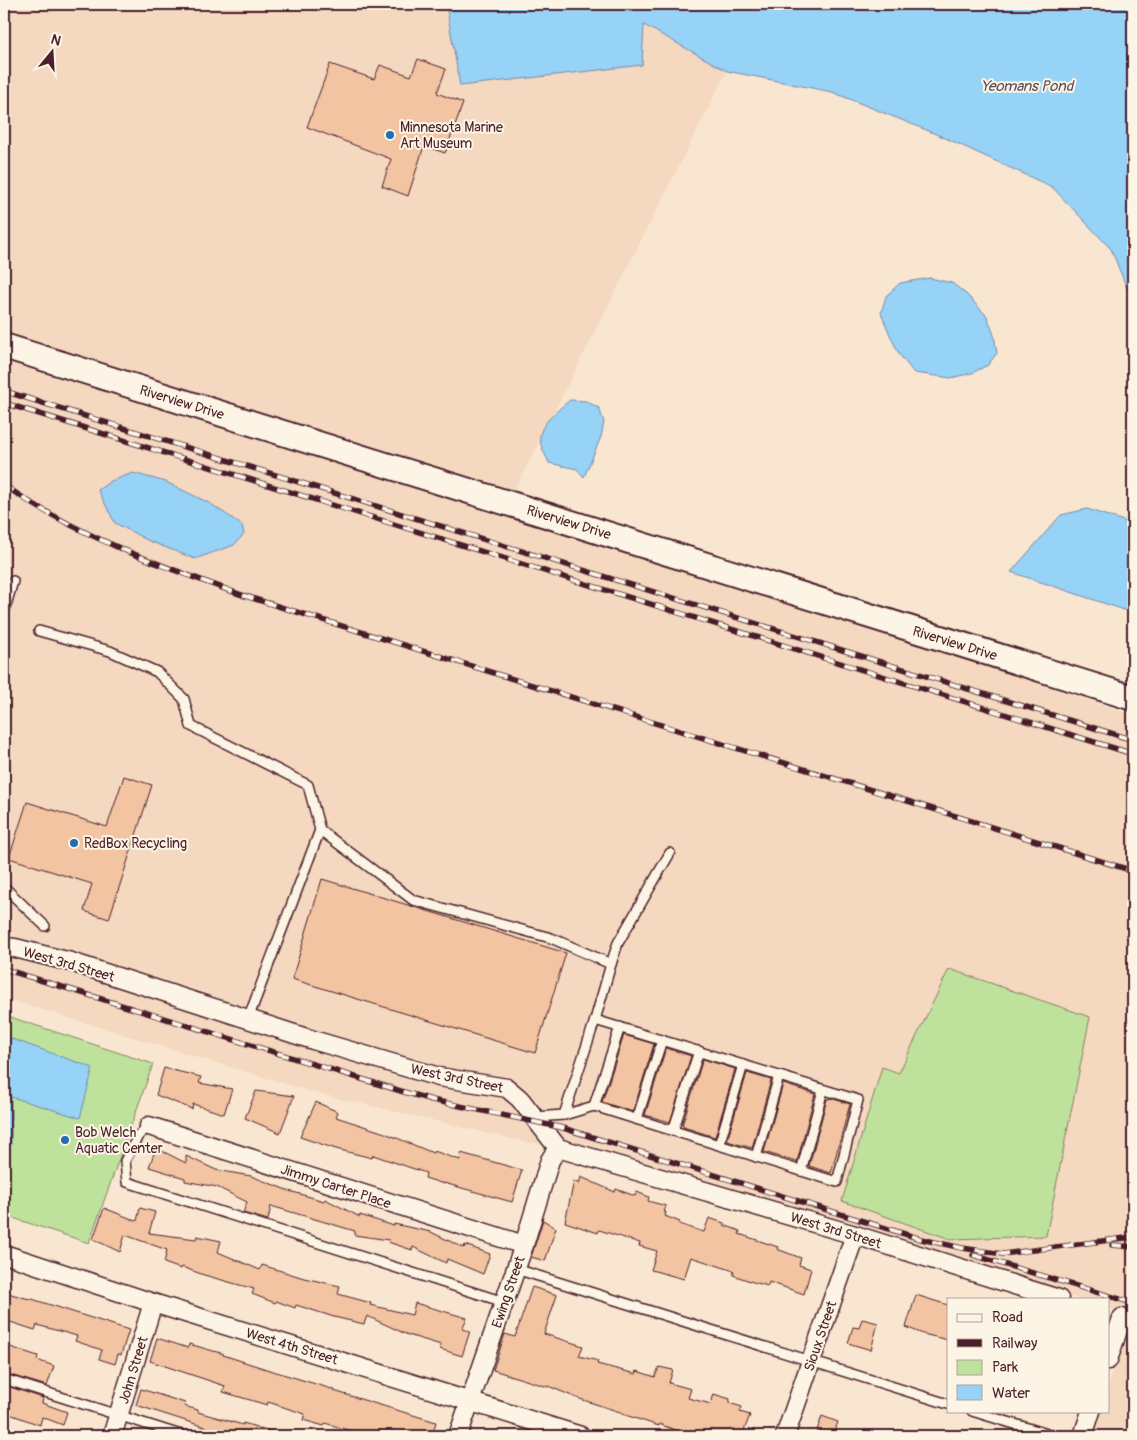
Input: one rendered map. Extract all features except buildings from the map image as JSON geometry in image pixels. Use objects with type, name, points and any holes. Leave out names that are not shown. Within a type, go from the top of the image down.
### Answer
[{"type":"street","name":"Riverview Drive","points":[[4,346],[1133,698]]},
{"type":"street","name":"West 3rd Street","points":[[4,946],[71,962],[313,1040],[439,1077],[507,1088],[520,1099],[558,1148],[855,1235],[1056,1298]]},
{"type":"street","name":"Jimmy Carter Place","points":[[149,1126],[524,1246]]},
{"type":"street","name":"Ewing Street","points":[[458,1436],[524,1246],[550,1160],[558,1148]]},
{"type":"street","name":"Sioux Street","points":[[786,1436],[855,1235]]},
{"type":"street","name":"West 4th Street","points":[[4,1254],[154,1303],[581,1436]]},
{"type":"street","name":"John Street","points":[[112,1436],[154,1303]]},
{"type":"street","points":[[1110,1354],[1121,1318]]},
{"type":"street","points":[[1083,1436],[1091,1412]]},
{"type":"lane","points":[[4,612],[13,581]]},
{"type":"lane","points":[[39,631],[110,651],[157,672],[184,700],[191,726],[308,785],[320,830],[248,1019]]},
{"type":"lane","points":[[320,830],[414,900],[551,938],[611,964]]},
{"type":"lane","points":[[564,1115],[618,943],[670,853]]},
{"type":"lane","points":[[4,887],[45,926]]},
{"type":"lane","points":[[535,1117],[564,1115],[594,1106],[836,1182],[858,1100],[595,1020]]},
{"type":"lane","points":[[594,1106],[620,1027]]},
{"type":"lane","points":[[637,1119],[662,1040]]},
{"type":"lane","points":[[672,1131],[699,1051]]},
{"type":"lane","points":[[719,1145],[743,1065]]},
{"type":"lane","points":[[756,1157],[779,1076]]},
{"type":"lane","points":[[800,1171],[823,1090]]},
{"type":"lane","points":[[149,1126],[138,1136],[125,1161],[127,1182],[504,1302]]},
{"type":"lane","points":[[516,1269],[947,1404]]},
{"type":"lane","points":[[4,1379],[184,1436]]},
{"type":"lane","points":[[975,1412],[1054,1436]]},
{"type":"shaded area","points":[[4,4],[446,4],[460,86],[644,25],[727,71],[502,515],[881,631],[1133,715],[1133,1436],[1094,1436],[1101,1412],[1110,1412],[1110,1378],[1128,1314],[1110,1309],[1110,1298],[1076,1298],[578,1144],[529,1143],[312,1092],[4,998]]},
{"type":"green space","points":[[949,969],[1090,1017],[1046,1236],[950,1239],[842,1201],[882,1067],[899,1073]]},
{"type":"green space","name":"Bob Welch Aquatic Center","points":[[4,1015],[153,1064],[89,1243],[4,1215]]},
{"type":"water","name":"Yeomans Pond","points":[[446,4],[1133,4],[1133,303],[1111,249],[1052,187],[941,136],[832,92],[727,71],[644,25],[642,65],[460,86]]},
{"type":"water","points":[[930,278],[952,283],[966,294],[987,316],[994,335],[997,353],[988,365],[972,373],[951,378],[914,373],[899,354],[881,313],[886,296],[900,283]]},
{"type":"water","points":[[570,400],[586,401],[599,408],[604,422],[601,437],[584,477],[577,469],[549,463],[540,440],[540,434],[546,423]]},
{"type":"water","points":[[133,473],[166,482],[211,504],[242,525],[244,534],[234,545],[195,559],[149,541],[115,523],[98,490],[111,481]]},
{"type":"water","points":[[1087,509],[1133,524],[1133,613],[1011,572],[1061,515]]},
{"type":"water","points":[[4,1036],[93,1068],[80,1118],[11,1097],[11,1144],[4,1142]]},
{"type":"railway","points":[[4,391],[1133,740]]},
{"type":"railway","points":[[4,403],[1133,754]]},
{"type":"railway","points":[[4,485],[60,519],[119,548],[242,595],[1133,871]]},
{"type":"railway","points":[[4,969],[432,1100],[563,1128],[921,1239],[1003,1254],[1133,1237]]},
{"type":"railway","points":[[1112,1245],[1133,1247]]},
{"type":"railway","points":[[973,1255],[1133,1303]]},
{"type":"place","name":"Minnesota Marine Art Museum","points":[[390,135]]},
{"type":"place","name":"RedBox Recycling","points":[[74,843]]},
{"type":"place","name":"Bob Welch Aquatic Center","points":[[65,1140]]}]
